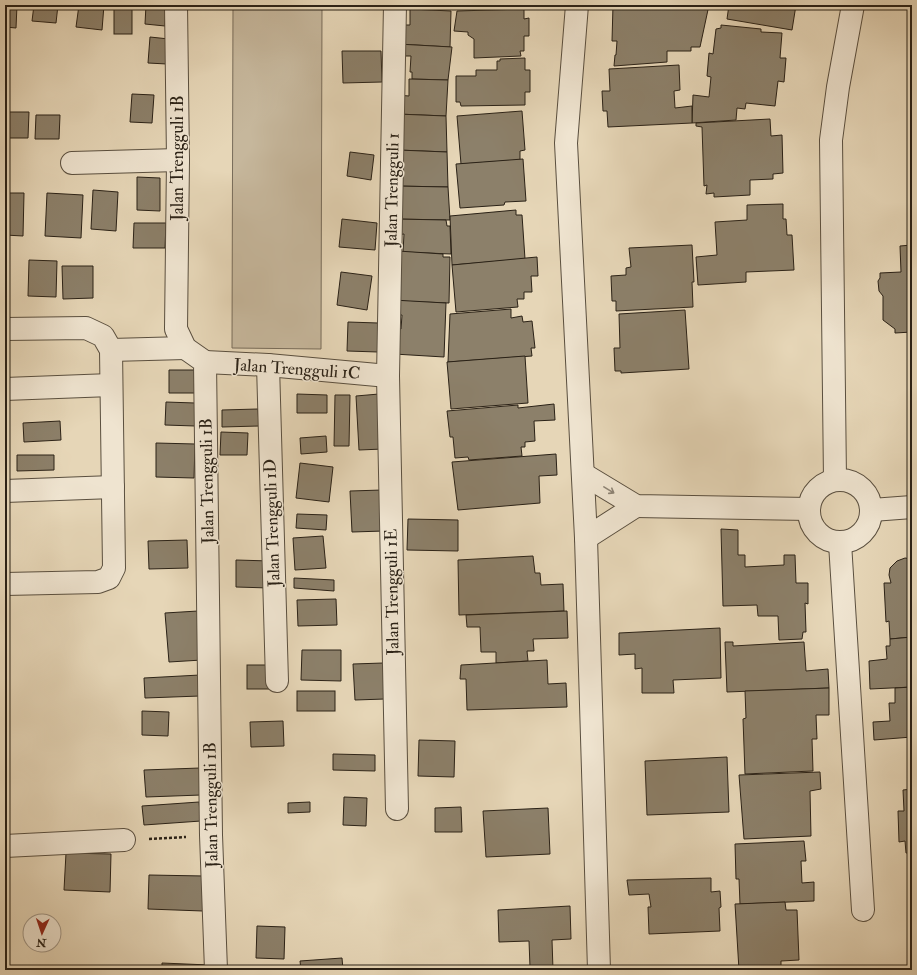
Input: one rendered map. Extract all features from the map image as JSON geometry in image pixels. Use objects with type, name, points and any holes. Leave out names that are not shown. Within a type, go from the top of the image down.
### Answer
[{"type":"street","name":"Jalan Trengguli 1B","points":[[176,5],[178,160],[176,329],[185,348],[205,362],[211,835],[216,970]]},
{"type":"street","name":"Jalan Trengguli 1","points":[[388,376],[395,5]]},
{"type":"street","points":[[577,5],[566,143],[586,538],[599,970]]},
{"type":"street","points":[[835,480],[831,140],[838,86],[853,5]]},
{"type":"street","points":[[72,162],[178,160]]},
{"type":"street","points":[[5,329],[86,328],[103,336],[111,350],[114,568],[109,578],[98,582],[5,584]]},
{"type":"street","points":[[111,350],[185,348]]},
{"type":"street","name":"Jalan Trengguli 1C","points":[[205,362],[268,365],[388,376]]},
{"type":"street","name":"Jalan Trengguli 1D","points":[[268,365],[277,681]]},
{"type":"street","name":"Jalan Trengguli 1E","points":[[388,376],[396,809]]},
{"type":"street","points":[[5,389],[111,385]]},
{"type":"street","points":[[583,474],[636,506],[809,509]]},
{"type":"street","points":[[835,480],[846,480],[856,484],[864,490],[870,499],[872,510],[871,520],[859,537],[850,542],[840,543],[830,541],[820,536],[814,529],[810,519],[809,509],[811,498],[817,490],[825,484],[835,480]]},
{"type":"street","points":[[5,491],[112,487]]},
{"type":"street","points":[[586,538],[636,506]]},
{"type":"street","points":[[872,510],[912,507]]},
{"type":"street","points":[[840,543],[863,910]]},
{"type":"street","points":[[5,846],[124,840]]},
{"type":"path","points":[[124,840],[211,835]]},
{"type":"shaded area","points":[[233,5],[322,5],[321,349],[232,348]]},
{"type":"building","points":[[5,5],[17,5],[16,28],[5,27]]},
{"type":"building","points":[[34,5],[58,5],[56,23],[32,21]]},
{"type":"building","points":[[79,5],[104,5],[102,30],[76,27]]},
{"type":"building","points":[[114,5],[132,5],[132,34],[114,34]]},
{"type":"building","points":[[146,5],[166,5],[165,26],[145,24]]},
{"type":"building","points":[[613,5],[709,5],[700,47],[691,47],[691,51],[667,51],[667,62],[614,66],[617,41],[612,41]]},
{"type":"building","points":[[729,5],[796,5],[792,30],[727,19]]},
{"type":"building","points":[[410,9],[451,11],[450,47],[398,44],[398,25],[410,25]]},
{"type":"building","points":[[524,9],[524,19],[529,18],[529,36],[524,36],[524,51],[520,51],[521,56],[474,58],[474,39],[468,35],[468,32],[454,31],[457,11]]},
{"type":"building","points":[[721,25],[761,29],[761,32],[782,33],[780,58],[786,58],[784,82],[778,81],[775,106],[746,103],[745,109],[737,108],[736,120],[692,123],[693,95],[709,97],[711,77],[707,76],[709,53],[713,54],[716,29],[721,28]]},
{"type":"building","points":[[150,37],[169,39],[167,64],[148,63]]},
{"type":"building","points":[[398,44],[452,47],[448,80],[412,79],[412,72],[410,72],[411,56],[397,56]]},
{"type":"building","points":[[342,51],[381,51],[382,82],[343,83]]},
{"type":"building","points":[[525,58],[525,70],[530,70],[530,92],[525,92],[525,105],[461,106],[460,102],[456,102],[456,76],[476,76],[476,70],[497,70],[497,61],[500,61],[500,59]]},
{"type":"building","points":[[679,65],[680,90],[674,91],[675,108],[692,106],[692,123],[608,127],[607,111],[603,111],[602,91],[610,91],[609,69]]},
{"type":"building","points":[[409,79],[448,80],[446,116],[397,114],[397,95],[409,96]]},
{"type":"building","points":[[132,94],[154,95],[152,123],[130,122]]},
{"type":"building","points":[[522,111],[525,150],[520,151],[520,160],[461,164],[457,116]]},
{"type":"building","points":[[7,112],[29,112],[28,138],[7,138]]},
{"type":"building","points":[[397,114],[446,116],[447,152],[398,150]]},
{"type":"building","points":[[36,115],[60,115],[59,139],[35,139]]},
{"type":"building","points":[[770,119],[771,136],[782,135],[783,173],[773,174],[773,179],[750,180],[750,195],[714,197],[714,193],[706,194],[707,185],[704,186],[702,127],[696,126],[696,123]]},
{"type":"building","points":[[398,150],[447,152],[448,187],[396,186]]},
{"type":"building","points":[[350,152],[374,155],[371,180],[347,176]]},
{"type":"building","points":[[523,159],[526,201],[505,202],[504,205],[460,208],[456,164]]},
{"type":"building","points":[[137,177],[160,178],[160,211],[137,210]]},
{"type":"building","points":[[396,186],[448,187],[450,220],[395,219]]},
{"type":"building","points":[[93,190],[118,192],[116,231],[91,229]]},
{"type":"building","points":[[5,193],[24,193],[23,236],[5,235]]},
{"type":"building","points":[[47,193],[83,195],[81,238],[45,236]]},
{"type":"building","points":[[783,204],[783,219],[786,219],[787,235],[792,235],[794,270],[746,272],[746,282],[698,285],[696,257],[717,255],[715,222],[747,220],[747,205]]},
{"type":"building","points":[[516,210],[516,215],[522,215],[525,259],[452,265],[450,216]]},
{"type":"building","points":[[342,219],[377,223],[375,250],[339,247]]},
{"type":"building","points":[[395,219],[446,220],[447,226],[450,226],[451,254],[403,252],[404,234],[396,235]]},
{"type":"building","points":[[134,223],[166,223],[165,248],[133,248]]},
{"type":"building","points":[[692,245],[694,282],[692,282],[693,307],[616,311],[616,301],[612,301],[611,276],[626,275],[626,268],[631,267],[629,248]]},
{"type":"building","points":[[912,245],[912,332],[895,333],[895,329],[883,320],[883,296],[879,291],[878,281],[880,278],[880,273],[901,272],[900,246]]},
{"type":"building","points":[[398,251],[443,254],[443,257],[450,257],[449,303],[396,301]]},
{"type":"building","points":[[537,257],[538,276],[531,276],[532,292],[524,292],[524,299],[517,299],[518,307],[456,312],[452,265]]},
{"type":"building","points":[[29,260],[57,261],[56,297],[28,296]]},
{"type":"building","points":[[62,266],[93,266],[93,298],[63,299]]},
{"type":"building","points":[[341,272],[372,276],[367,310],[337,305]]},
{"type":"building","points":[[393,300],[446,303],[444,357],[394,354],[395,328],[401,329],[402,315],[392,315]]},
{"type":"building","points":[[511,309],[511,318],[522,316],[523,322],[532,321],[535,348],[531,348],[532,356],[448,362],[450,314]]},
{"type":"building","points":[[685,310],[689,369],[621,373],[621,371],[615,371],[614,348],[620,348],[619,314]]},
{"type":"building","points":[[348,322],[378,323],[378,352],[347,351]]},
{"type":"building","points":[[525,356],[528,403],[451,409],[447,362]]},
{"type":"building","points":[[169,370],[197,370],[196,393],[169,393]]},
{"type":"building","points":[[297,394],[327,395],[327,413],[297,413]]},
{"type":"building","points":[[379,394],[383,449],[359,450],[356,396]]},
{"type":"building","points":[[335,395],[350,395],[349,446],[334,446]]},
{"type":"building","points":[[166,402],[195,403],[195,426],[165,425]]},
{"type":"building","points":[[554,404],[555,420],[534,421],[535,441],[525,442],[525,447],[521,447],[522,456],[469,460],[468,457],[455,458],[453,437],[450,437],[447,411],[518,405],[518,408]]},
{"type":"building","points":[[258,409],[259,426],[222,427],[222,410]]},
{"type":"building","points":[[60,421],[61,440],[24,442],[23,423]]},
{"type":"building","points":[[221,432],[248,433],[247,455],[220,455]]},
{"type":"building","points":[[326,436],[327,452],[301,454],[300,438]]},
{"type":"building","points":[[156,443],[195,444],[194,478],[156,477]]},
{"type":"building","points":[[556,454],[557,475],[539,476],[540,503],[458,510],[452,462]]},
{"type":"building","points":[[17,455],[54,455],[54,470],[17,471]]},
{"type":"building","points":[[300,463],[333,467],[329,502],[296,498]]},
{"type":"building","points":[[382,490],[384,531],[352,532],[350,491]]},
{"type":"building","points":[[297,514],[327,515],[326,530],[296,528]]},
{"type":"building","points":[[408,519],[458,520],[458,551],[407,550]]},
{"type":"building","points":[[721,529],[738,530],[738,555],[745,555],[745,567],[784,565],[784,555],[795,555],[796,583],[808,583],[808,604],[805,603],[806,632],[803,632],[802,639],[779,640],[778,616],[758,616],[757,605],[723,606]]},
{"type":"building","points":[[323,536],[326,568],[295,570],[293,538]]},
{"type":"building","points":[[187,540],[188,568],[149,569],[148,541]]},
{"type":"building","points":[[533,556],[535,573],[540,573],[541,585],[563,584],[564,611],[459,615],[458,560]]},
{"type":"building","points":[[905,558],[912,559],[912,637],[890,639],[889,621],[886,622],[884,583],[891,583],[889,575],[890,568],[897,561]]},
{"type":"building","points":[[236,560],[270,561],[269,588],[236,587]]},
{"type":"building","points":[[294,578],[334,580],[334,591],[294,588]]},
{"type":"building","points":[[336,599],[337,625],[298,626],[297,600]]},
{"type":"building","points":[[198,611],[202,660],[169,662],[165,613]]},
{"type":"building","points":[[567,611],[568,638],[533,639],[534,651],[527,651],[528,661],[496,663],[496,652],[481,652],[480,627],[467,627],[466,615]]},
{"type":"building","points":[[720,628],[721,678],[673,680],[674,693],[642,693],[642,668],[635,669],[635,654],[619,655],[619,633]]},
{"type":"building","points":[[912,637],[912,687],[870,689],[869,661],[887,659],[886,646],[890,646],[890,639]]},
{"type":"building","points":[[725,642],[733,642],[733,646],[804,642],[806,671],[828,669],[829,688],[727,692]]},
{"type":"building","points":[[302,650],[341,650],[341,681],[301,680]]},
{"type":"building","points":[[547,660],[548,684],[566,683],[567,707],[467,710],[466,679],[460,679],[461,665]]},
{"type":"building","points":[[383,663],[385,699],[355,700],[353,664]]},
{"type":"building","points":[[247,665],[272,665],[272,689],[247,689]]},
{"type":"building","points":[[200,675],[200,696],[145,698],[144,678]]},
{"type":"building","points":[[912,687],[912,737],[874,740],[873,722],[890,721],[889,703],[895,703],[895,688]]},
{"type":"building","points":[[829,688],[829,715],[816,715],[817,739],[812,739],[813,771],[745,774],[743,719],[746,718],[745,691]]},
{"type":"building","points":[[297,691],[335,691],[335,711],[297,711]]},
{"type":"building","points":[[142,711],[169,712],[168,736],[142,735]]},
{"type":"building","points":[[283,721],[284,746],[251,747],[250,722]]},
{"type":"building","points":[[419,740],[455,741],[454,777],[418,776]]},
{"type":"building","points":[[333,754],[375,755],[375,771],[333,770]]},
{"type":"building","points":[[727,757],[729,812],[647,815],[645,761]]},
{"type":"building","points":[[200,768],[201,795],[146,797],[144,770]]},
{"type":"building","points":[[820,772],[821,789],[810,791],[811,836],[744,839],[739,775]]},
{"type":"building","points":[[912,789],[912,853],[906,853],[905,841],[899,842],[898,811],[904,811],[903,790]]},
{"type":"building","points":[[344,797],[367,798],[366,826],[343,825]]},
{"type":"building","points":[[199,802],[201,821],[144,825],[142,806]]},
{"type":"building","points":[[310,802],[310,812],[288,813],[288,803]]},
{"type":"building","points":[[461,807],[462,832],[435,832],[435,808]]},
{"type":"building","points":[[548,808],[550,854],[486,857],[483,811]]},
{"type":"building","points":[[804,841],[806,861],[801,861],[802,883],[814,882],[814,901],[740,904],[739,879],[736,879],[735,844]]},
{"type":"building","points":[[66,853],[111,854],[110,892],[64,890]]},
{"type":"building","points":[[149,875],[204,876],[203,911],[148,909]]},
{"type":"building","points":[[711,878],[711,892],[720,891],[720,931],[649,934],[648,907],[651,907],[649,894],[629,895],[627,880]]},
{"type":"building","points":[[785,902],[786,910],[797,910],[799,960],[781,961],[781,970],[739,970],[735,904]]},
{"type":"building","points":[[570,906],[571,939],[552,940],[553,970],[473,970],[530,967],[529,941],[499,942],[498,910]]},
{"type":"building","points":[[257,926],[285,927],[284,959],[256,958]]},
{"type":"building","points":[[342,958],[343,970],[301,970],[300,961]]},
{"type":"building","points":[[162,963],[209,965],[209,970],[162,970]]},
{"type":"building","points":[[289,967],[289,970],[253,970],[253,968]]}]
